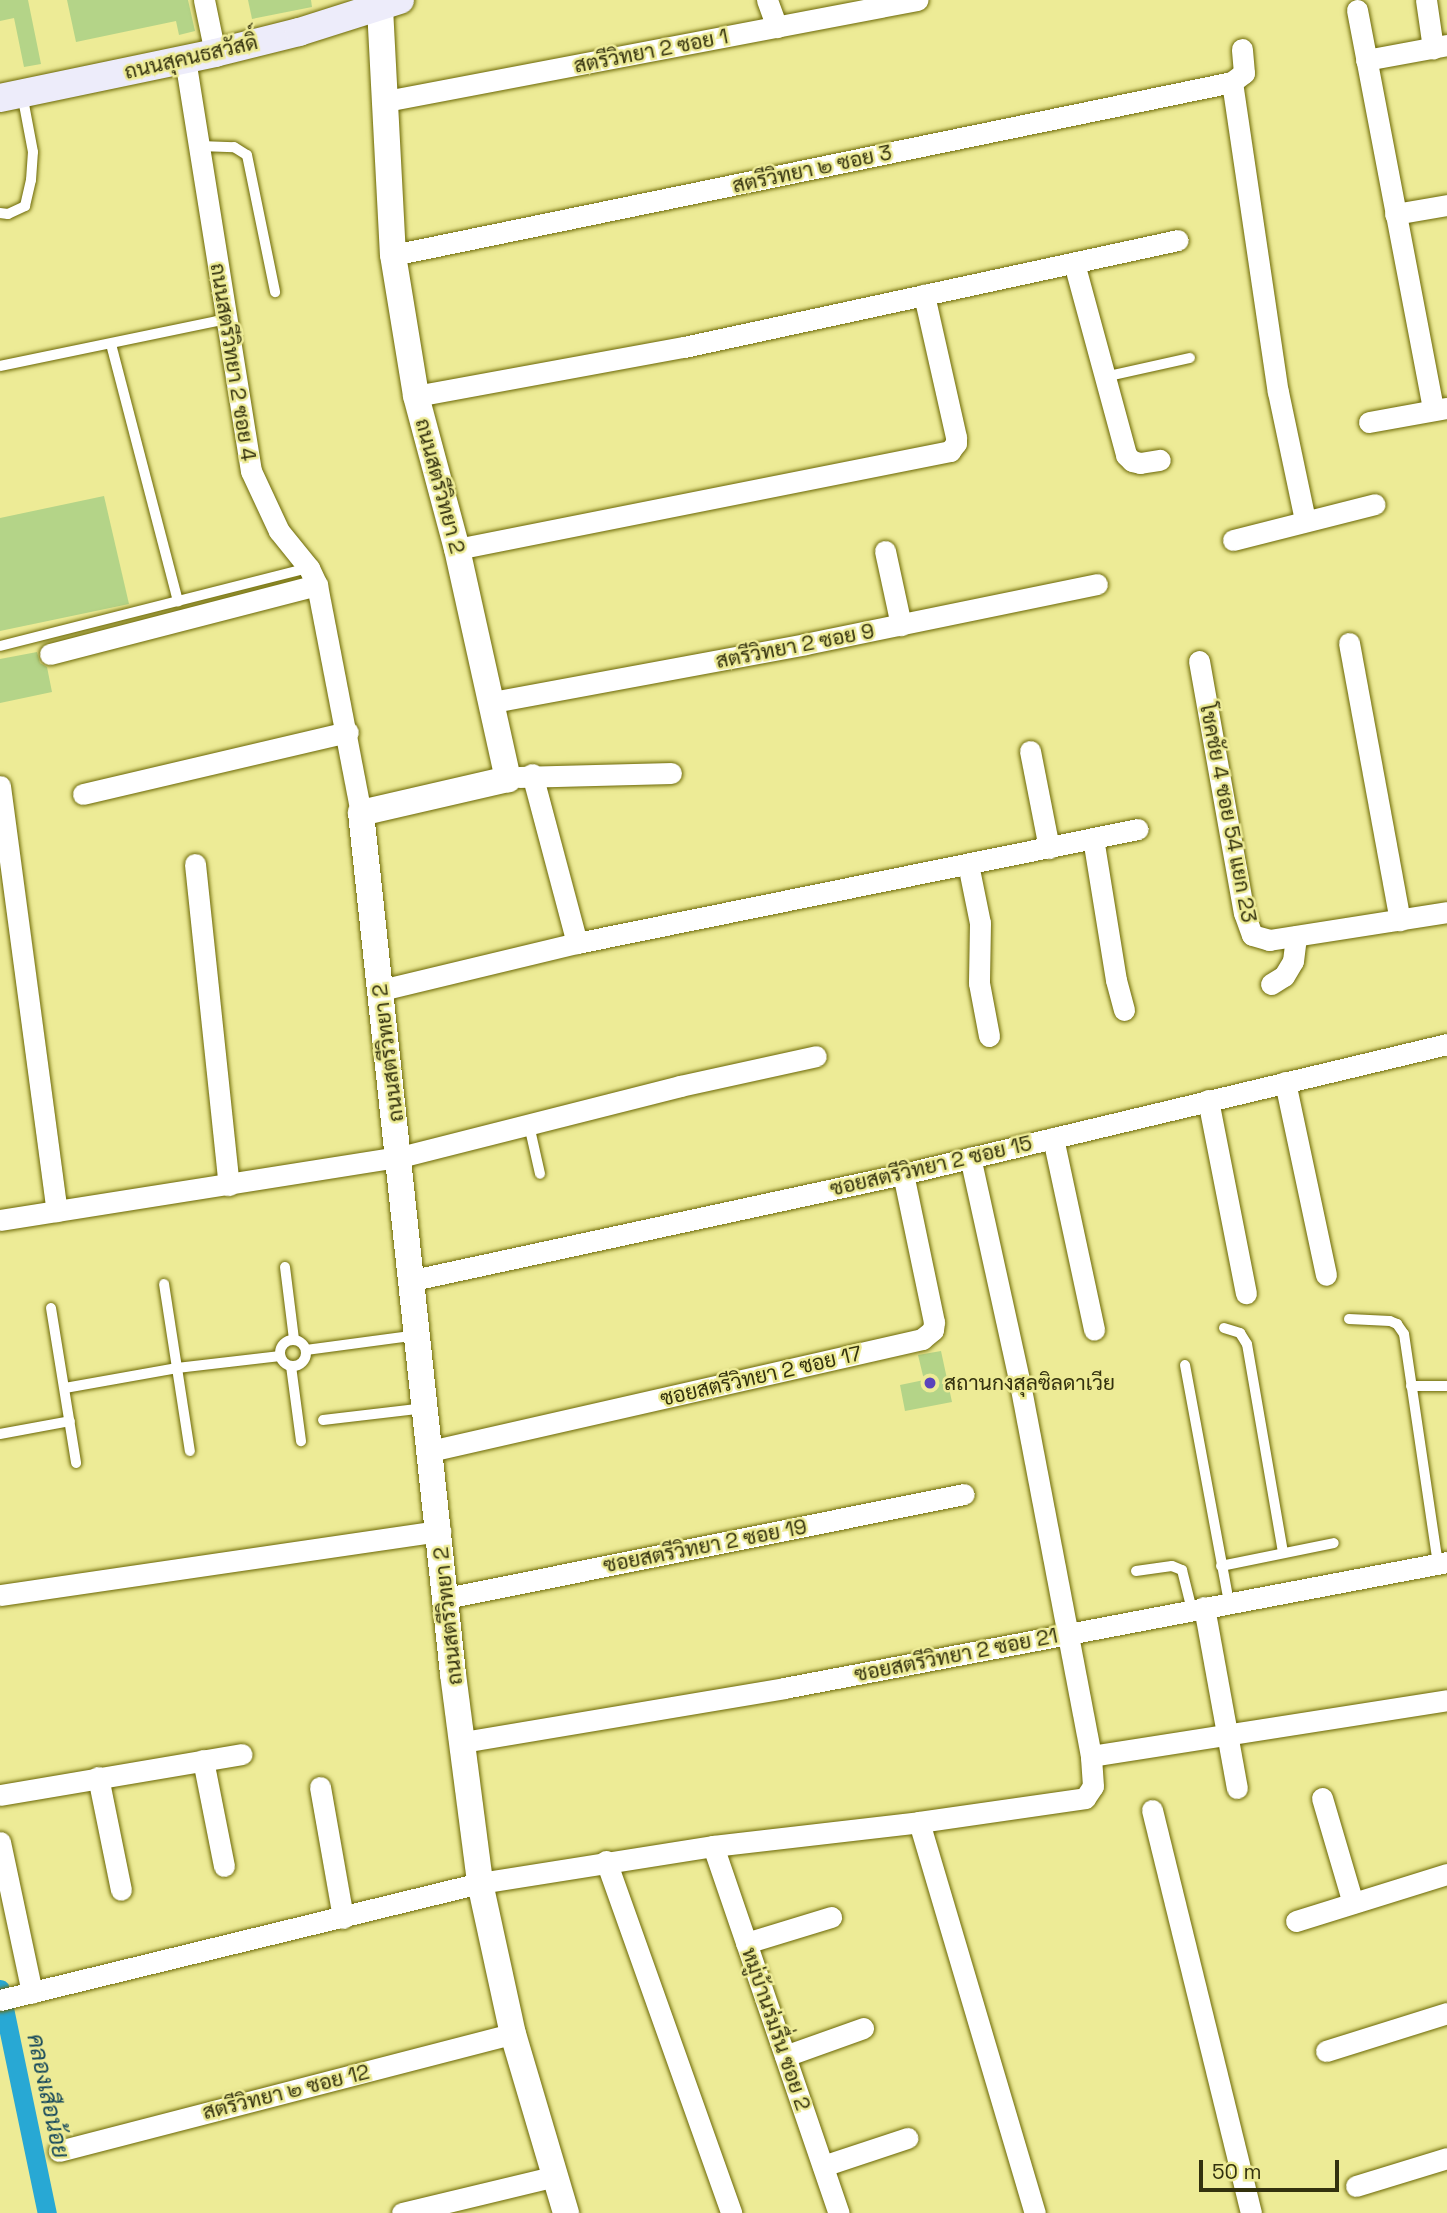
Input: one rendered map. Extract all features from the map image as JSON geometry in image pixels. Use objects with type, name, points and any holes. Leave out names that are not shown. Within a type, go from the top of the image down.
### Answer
[{"type":"main road","name":"ถนนสุคนธสวัสดิ์","points":[[11,96],[215,53],[386,3]]},
{"type":"street","points":[[204,0],[215,53]]},
{"type":"street","points":[[767,0],[777,27]]},
{"type":"street","name":"สตรีวิทยา 2 ซอย 1","points":[[386,102],[917,0]]},
{"type":"street","points":[[1366,60],[1440,47],[1426,0]]},
{"type":"street","name":"ถนนสตรีวิทยา 2","points":[[386,3],[386,102],[393,256],[416,396],[457,549],[493,702],[520,777]]},
{"type":"street","points":[[1357,10],[1395,214],[1440,409],[1369,422]]},
{"type":"street","points":[[1242,49],[1244,73],[1232,82],[1278,391],[1305,520]]},
{"type":"street","name":"ถนนสตรีวิทยา 2 ซอย 4","points":[[185,59],[251,471],[279,531],[313,577],[348,732],[361,813]]},
{"type":"street","name":"สตรีวิทยา ๒ ซอย 3","points":[[393,256],[1232,82]]},
{"type":"street","points":[[1395,214],[1447,205]]},
{"type":"street","points":[[416,396],[671,349],[1178,240]]},
{"type":"street","points":[[1074,263],[1126,455],[1132,461],[1140,463],[1160,460]]},
{"type":"street","points":[[457,549],[950,451],[954,448],[956,437],[924,295]]},
{"type":"street","points":[[1233,540],[1375,504]]},
{"type":"street","points":[[885,551],[901,625]]},
{"type":"street","points":[[50,654],[313,577]]},
{"type":"street","name":"สตรีวิทยา 2 ซอย 9","points":[[493,702],[901,625],[1097,584]]},
{"type":"street","points":[[1349,643],[1400,920]]},
{"type":"street","name":"โชคชัย 4 ซอย 54 แยก 23","points":[[1199,661],[1247,924],[1252,935],[1259,940],[1296,936],[1447,912]]},
{"type":"street","points":[[83,794],[348,732]]},
{"type":"street","points":[[1030,751],[1049,848]]},
{"type":"street","points":[[361,813],[520,777],[671,773]]},
{"type":"street","points":[[520,777],[577,943]]},
{"type":"street","points":[[0,786],[57,1211]]},
{"type":"street","name":"ถนนสตรีวิทยา 2","points":[[361,813],[414,1280],[446,1598],[480,1883],[513,2034],[566,2213]]},
{"type":"street","points":[[381,989],[577,943],[1138,829]]},
{"type":"street","points":[[1093,838],[1116,980],[1124,1010]]},
{"type":"street","points":[[195,864],[229,1185]]},
{"type":"street","points":[[968,864],[980,923],[979,983],[989,1036]]},
{"type":"street","points":[[1271,984],[1284,976],[1293,961],[1297,948],[1296,936]]},
{"type":"street","name":"ซอยสตรีวิทยา 2 ซอย 15","points":[[414,1280],[903,1174],[1447,1044]]},
{"type":"street","points":[[0,1220],[400,1157],[680,1086],[816,1056]]},
{"type":"street","points":[[1285,1082],[1326,1275]]},
{"type":"street","points":[[1208,1100],[1246,1293]]},
{"type":"street","points":[[1053,1138],[1094,1330]]},
{"type":"street","points":[[0,1842],[16,1997],[480,1883],[713,1846],[1077,1801],[1091,1793],[1094,1775],[1069,1634],[1020,1384],[970,1157]]},
{"type":"street","name":"ซอยสตรีวิทยา 2 ซอย 17","points":[[430,1451],[922,1339],[933,1330],[934,1322],[903,1174]]},
{"type":"street","name":"ซอยสตรีวิทยา 2 ซอย 19","points":[[446,1598],[964,1494]]},
{"type":"street","points":[[0,1595],[440,1531]]},
{"type":"street","name":"ซอยสตรีวิทยา 2 ซอย 21","points":[[463,1742],[1069,1634],[1442,1562]]},
{"type":"street","points":[[1198,1609],[1237,1788]]},
{"type":"street","points":[[1091,1756],[1447,1700]]},
{"type":"street","points":[[0,1795],[242,1754]]},
{"type":"street","points":[[203,1760],[224,1866]]},
{"type":"street","points":[[98,1777],[121,1890]]},
{"type":"street","points":[[320,1787],[343,1918]]},
{"type":"street","points":[[1322,1798],[1353,1903]]},
{"type":"street","points":[[1152,1810],[1251,2213]]},
{"type":"street","points":[[919,1822],[1035,2213]]},
{"type":"street","name":"หมู่บ้านร่มรื่น ซอย 2","points":[[713,1846],[839,2213]]},
{"type":"street","points":[[606,1861],[731,2213]]},
{"type":"street","points":[[1296,1921],[1447,1874]]},
{"type":"street","points":[[746,1943],[831,1917]]},
{"type":"street","points":[[1326,2051],[1447,2013]]},
{"type":"street","points":[[785,2056],[863,2028]]},
{"type":"street","name":"สตรีวิทยา ๒ ซอย 12","points":[[59,2151],[513,2034]]},
{"type":"street","points":[[823,2166],[907,2138]]},
{"type":"street","points":[[1356,2186],[1447,2158]]},
{"type":"street","points":[[402,2213],[556,2176]]},
{"type":"lane","points":[[0,213],[8,214],[24,206],[32,180],[33,152],[11,96]]},
{"type":"lane","points":[[200,146],[233,147],[247,155],[275,292]]},
{"type":"lane","points":[[0,366],[226,319]]},
{"type":"lane","points":[[111,344],[178,601]]},
{"type":"lane","points":[[1104,377],[1190,358]]},
{"type":"lane","points":[[0,646],[178,601],[313,577]]},
{"type":"lane","points":[[529,1125],[540,1174]]},
{"type":"lane","points":[[285,1267],[294,1339]]},
{"type":"lane","points":[[164,1284],[190,1451]]},
{"type":"lane","points":[[51,1308],[76,1463]]},
{"type":"lane","points":[[1349,1319],[1390,1321],[1397,1324],[1404,1334],[1442,1562]]},
{"type":"lane","points":[[1224,1328],[1240,1334],[1247,1344],[1283,1553]]},
{"type":"lane","points":[[306,1350],[418,1335]]},
{"type":"lane","points":[[294,1339],[302,1342],[306,1358],[300,1365],[291,1366],[284,1363],[280,1356],[280,1347],[286,1341],[294,1339]]},
{"type":"lane","points":[[65,1388],[177,1368],[280,1356]]},
{"type":"lane","points":[[1185,1365],[1229,1602]]},
{"type":"lane","points":[[291,1366],[301,1441]]},
{"type":"lane","points":[[1411,1386],[1447,1386]]},
{"type":"lane","points":[[323,1420],[426,1408]]},
{"type":"lane","points":[[0,1434],[70,1421]]},
{"type":"lane","points":[[1222,1566],[1334,1543]]},
{"type":"lane","points":[[1136,1571],[1172,1566],[1182,1570],[1198,1609]]},
{"type":"building","points":[[0,0],[28,0],[41,64],[24,67],[14,18],[0,21]]},
{"type":"building","points":[[67,0],[188,0],[195,31],[179,35],[176,21],[76,42]]},
{"type":"building","points":[[248,0],[311,0],[312,7],[252,19]]},
{"type":"building","points":[[104,496],[129,604],[0,631],[0,518]]},
{"type":"building","points":[[37,652],[40,663],[47,667],[52,692],[0,703],[0,659]]},
{"type":"building","name":"สถานกงสุลซิลดาเวีย","points":[[941,1351],[952,1402],[905,1411],[900,1385],[924,1380],[918,1355]]},
{"type":"waterway","name":"คลองเสือน้อย","points":[[0,1989],[47,2213]]},
{"type":"place","name":"สถานกงสุลซิลดาเวีย","points":[[930,1383]]}]
